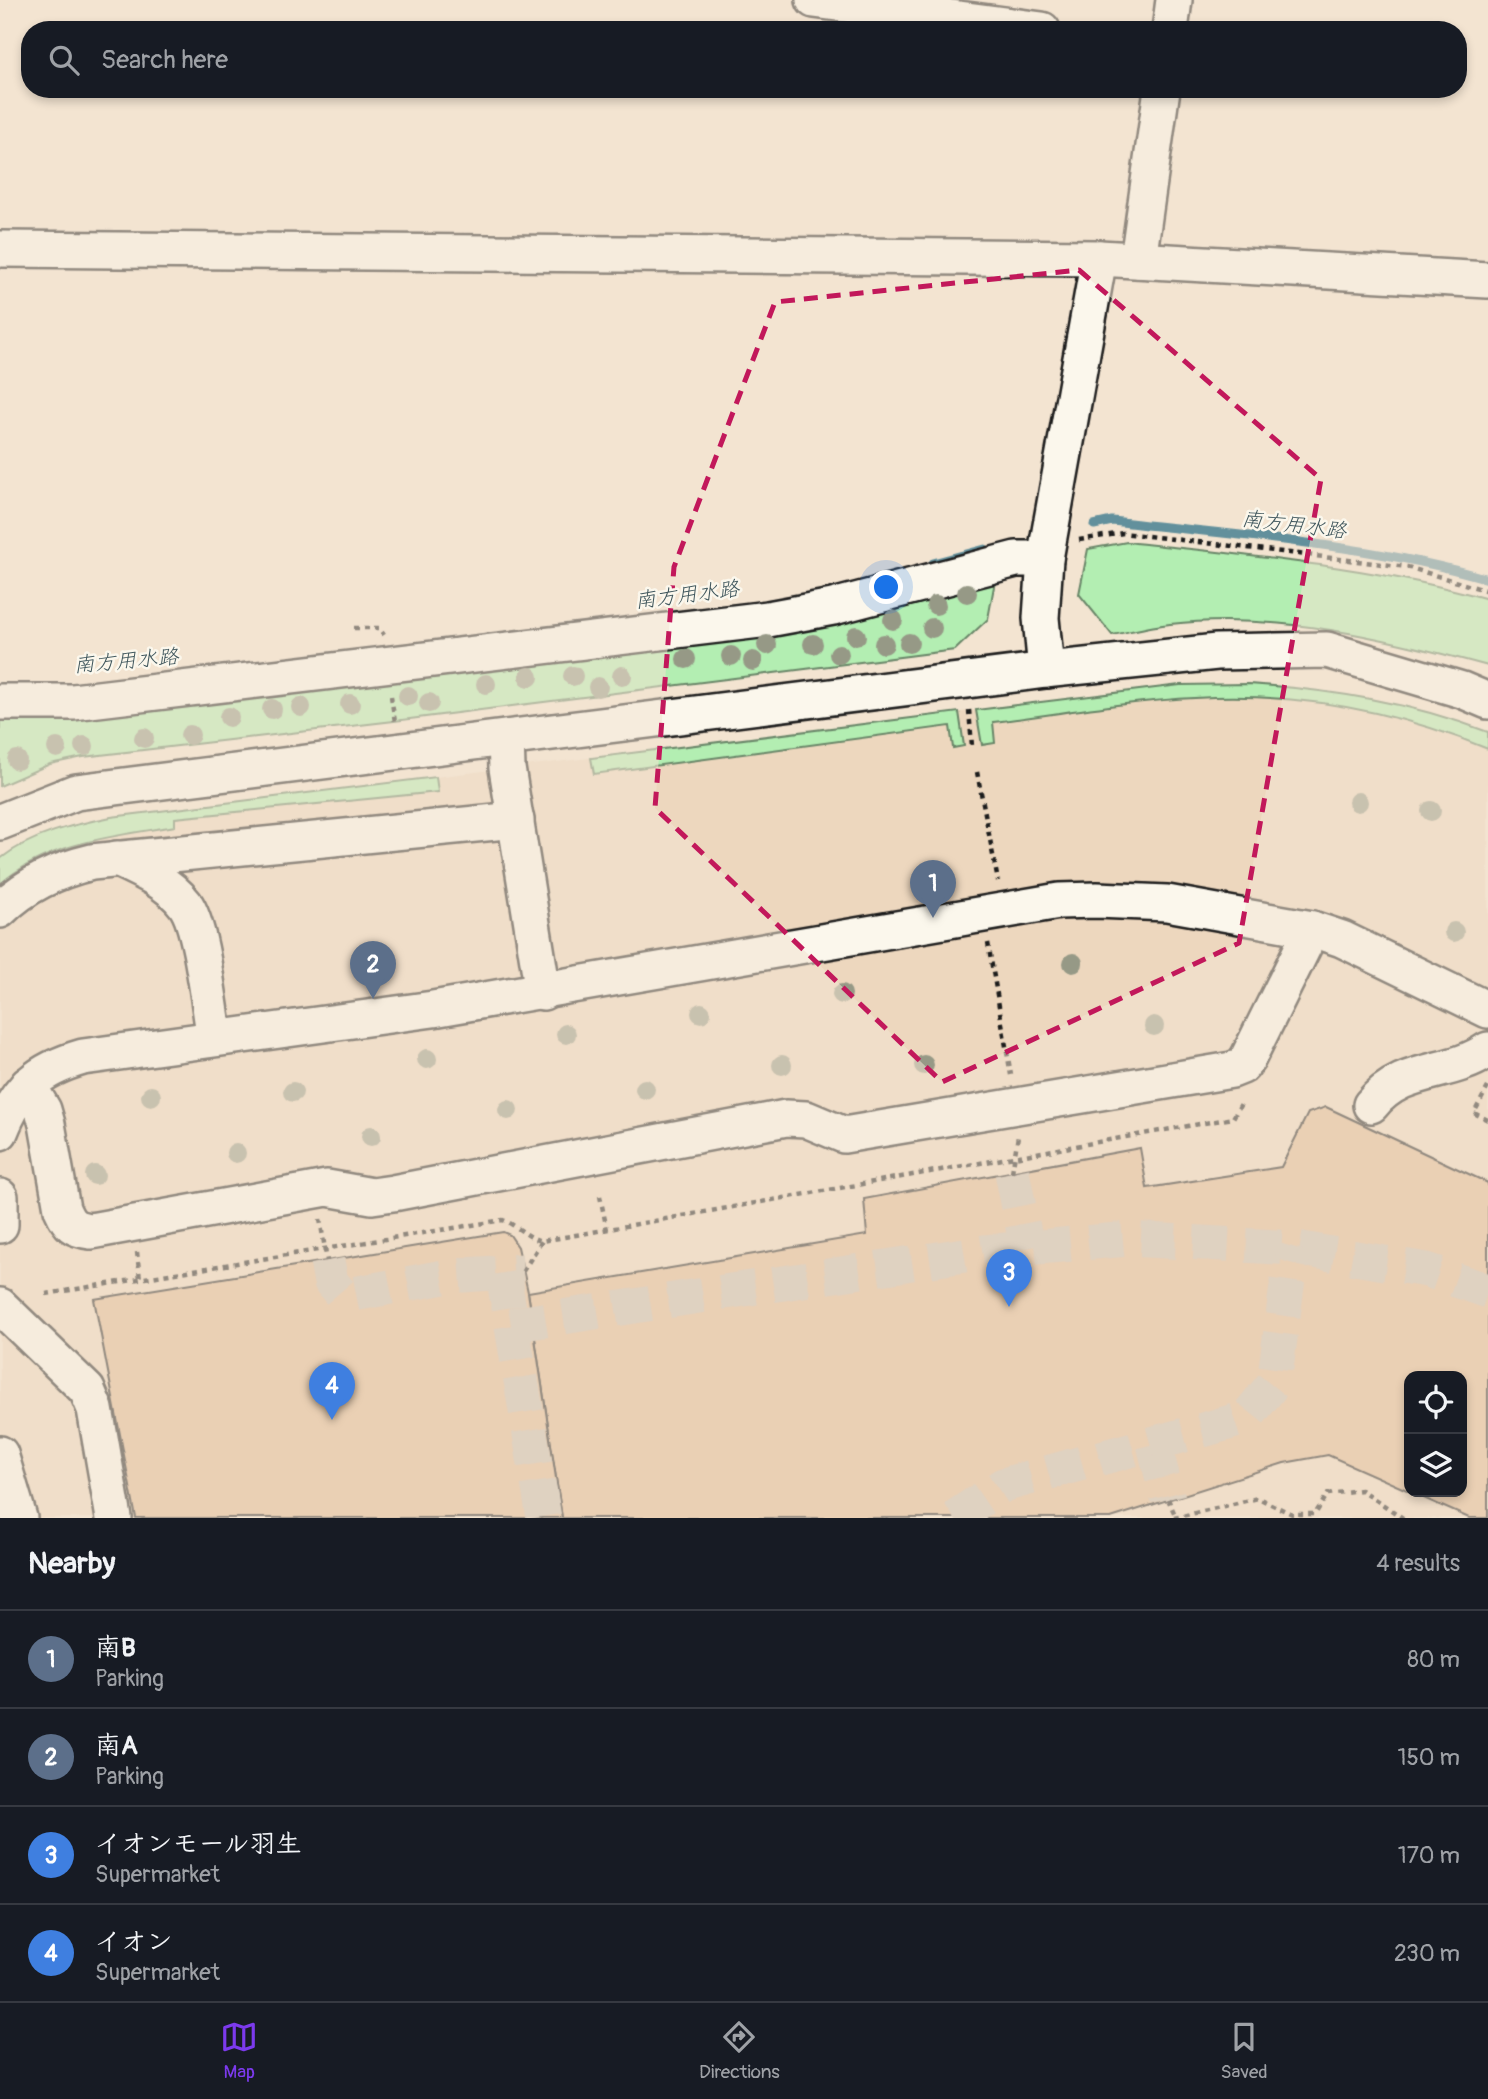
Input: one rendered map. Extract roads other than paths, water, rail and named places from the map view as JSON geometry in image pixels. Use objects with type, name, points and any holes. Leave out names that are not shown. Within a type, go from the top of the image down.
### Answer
[{"type":"street","points":[[814,0],[974,21]]},
{"type":"street","points":[[1171,21],[1174,0]]},
{"type":"street","points":[[1138,260],[1161,98]]},
{"type":"street","points":[[0,249],[1099,258],[1488,280]]},
{"type":"street","points":[[1046,670],[1041,618],[1045,559],[1099,258]]},
{"type":"street","points":[[0,702],[73,702],[768,619],[833,607],[1016,559],[1045,559]]},
{"type":"street","points":[[0,821],[76,792],[1046,670],[1217,652],[1327,650],[1462,690],[1488,701]]},
{"type":"street","points":[[506,738],[507,768],[543,992]]},
{"type":"street","points":[[0,910],[37,882],[71,867],[117,859],[235,850],[516,820]]},
{"type":"street","points":[[117,859],[159,881],[186,905],[195,926],[215,1038]]},
{"type":"street","points":[[0,1132],[8,1112],[28,1085],[55,1065],[83,1057],[543,992],[1059,901],[1167,903],[1312,929],[1342,939],[1488,1010]]},
{"type":"street","points":[[28,1085],[43,1110],[62,1209],[68,1223],[76,1229],[91,1231],[327,1188],[372,1196],[393,1193],[786,1118],[806,1119],[844,1135],[1232,1070],[1242,1066],[1248,1058],[1312,929]]},
{"type":"street","points":[[1371,1105],[1383,1090],[1405,1077],[1456,1066],[1488,1050]]},
{"type":"street","points":[[0,1197],[0,1225]]},
{"type":"street","points":[[0,1306],[87,1390],[94,1409],[114,1518]]},
{"type":"street","points":[[0,1454],[19,1518]]},
{"type":"waterway","name":"南方用水路","points":[[1094,525],[1112,521],[1302,542],[1396,557],[1488,579]]},
{"type":"waterway","name":"南方用水路","points":[[933,563],[985,549]]},
{"type":"tunnel","points":[[1012,1172],[1027,1248]]},
{"type":"tunnel","points":[[511,1325],[984,1252],[1128,1239],[1296,1248],[1427,1270],[1488,1291]]},
{"type":"tunnel","points":[[954,1518],[1003,1485],[1246,1418],[1274,1383],[1289,1271],[1296,1248]]},
{"type":"tunnel","points":[[327,1261],[331,1282],[343,1296],[449,1276],[523,1271]]},
{"type":"tunnel","points":[[503,1273],[544,1518]]},
{"type":"tunnel","points":[[1154,1444],[1168,1499]]},
{"type":"place","name":"南B","points":[[933,918]]},
{"type":"place","name":"南A","points":[[373,999]]},
{"type":"place","name":"イオンモール羽生","points":[[1009,1307]]},
{"type":"place","name":"イオン","points":[[332,1420]]}]
